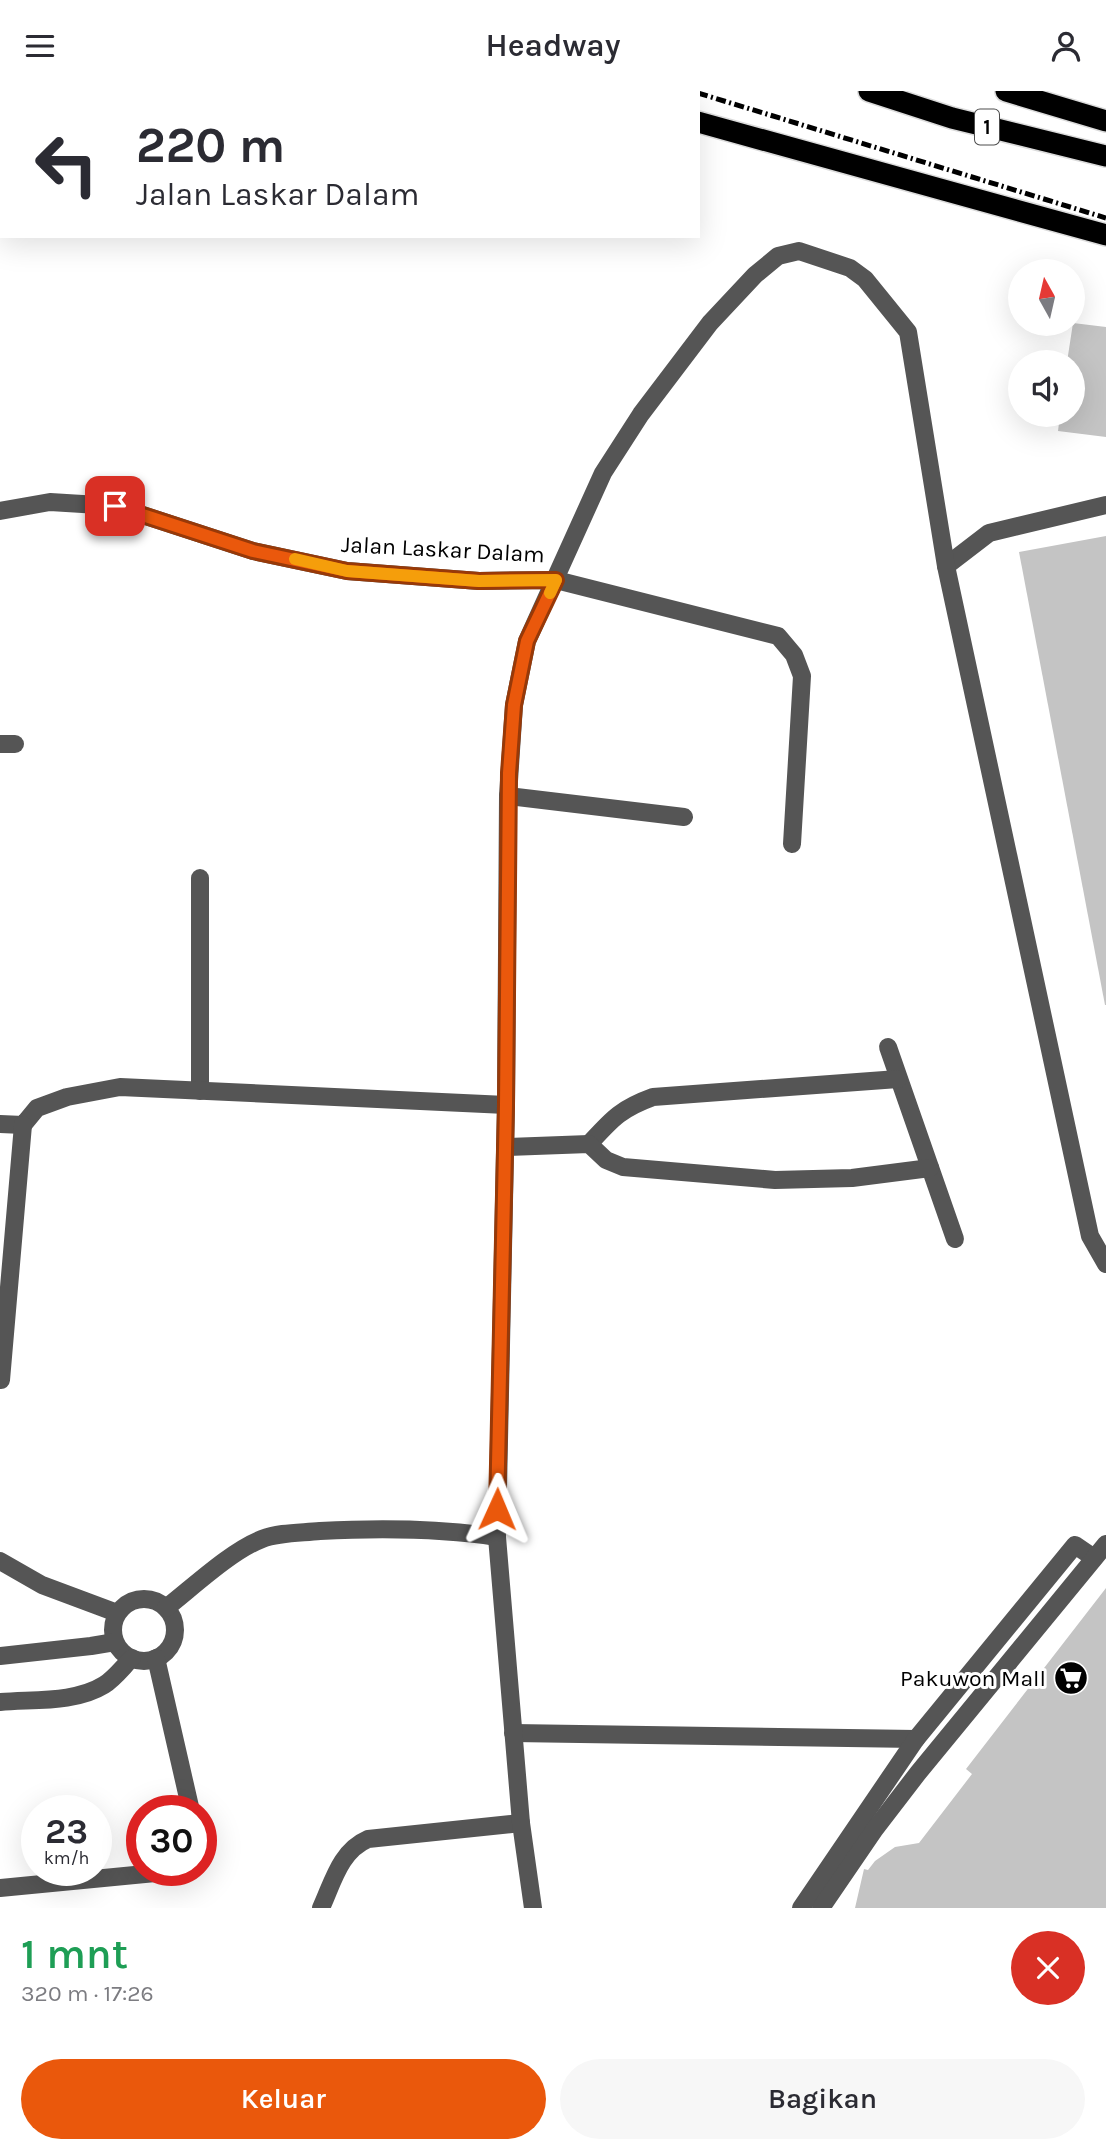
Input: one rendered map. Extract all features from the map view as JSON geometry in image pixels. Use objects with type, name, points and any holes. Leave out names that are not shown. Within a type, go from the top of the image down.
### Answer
[{"type":"highway","name":"1","points":[[869,91],[952,118],[1106,156]]},
{"type":"highway","name":"1","points":[[1006,91],[1106,121]]},
{"type":"highway","points":[[700,123],[1106,235]]},
{"type":"street","points":[[533,1908],[521,1823],[496,1537],[506,1105],[508,796],[514,705],[527,641],[603,473],[641,414],[710,323],[755,275],[778,256],[799,251],[850,268],[865,279],[908,332],[946,566],[1090,1235],[1106,1264]]},
{"type":"street","name":"Jalan Laskar Dalam","points":[[0,511],[50,502],[115,506],[253,551],[347,571],[479,581],[556,580],[778,636],[794,655],[802,676],[792,844]]},
{"type":"street","points":[[946,566],[989,533],[1106,505]]},
{"type":"street","points":[[508,796],[684,817]]},
{"type":"street","points":[[200,878],[200,1091]]},
{"type":"street","points":[[888,1047],[956,1239]]},
{"type":"street","points":[[589,1145],[613,1117],[633,1104],[653,1097],[898,1079]]},
{"type":"street","points":[[1,1380],[23,1125],[37,1108],[67,1097],[120,1087],[506,1105]]},
{"type":"street","points":[[0,1124],[23,1125]]},
{"type":"street","points":[[505,1147],[589,1145],[606,1160],[623,1167],[775,1180],[852,1178],[930,1168]]},
{"type":"street","points":[[166,1608],[243,1549],[262,1539],[282,1534],[364,1528],[469,1533],[496,1537]]},
{"type":"street","points":[[821,1908],[875,1829],[918,1773],[1106,1544]]},
{"type":"street","points":[[801,1908],[916,1739],[1075,1545],[1094,1558]]},
{"type":"street","points":[[0,1561],[42,1585],[117,1613]]},
{"type":"street","points":[[132,1601],[156,1601],[166,1608],[172,1618],[175,1629],[173,1641],[166,1651],[156,1658],[132,1658],[122,1651],[116,1641],[113,1630],[117,1613],[132,1601]]},
{"type":"street","points":[[0,1656],[116,1641]]},
{"type":"street","points":[[0,1702],[73,1696],[92,1691],[106,1685],[132,1658]]},
{"type":"street","points":[[156,1658],[187,1795]]},
{"type":"street","points":[[513,1733],[916,1739]]},
{"type":"street","points":[[321,1908],[347,1853],[355,1844],[368,1839],[521,1823]]},
{"type":"street","points":[[0,1888],[126,1876]]},
{"type":"building","points":[[1085,324],[1106,327],[1106,437],[1058,431],[1058,427],[1085,427],[1085,350],[1069,350],[1071,336],[1085,336]]},
{"type":"building","points":[[1106,536],[1106,1005],[1105,1005],[1019,552]]},
{"type":"building","name":"Pakuwon Mall","points":[[1106,1588],[1106,1908],[855,1908],[864,1869],[868,1870],[875,1861],[895,1847],[919,1843],[972,1774],[966,1769]]},
{"type":"railway","points":[[700,94],[1106,218]]},
{"type":"railway","points":[[700,117],[1106,240]]},
{"type":"slow traffic","points":[[295,559],[347,571],[479,581],[556,580],[550,593]]},
{"type":"place","name":"Pakuwon Mall","points":[[1071,1678]]},
{"type":"route","points":[[115,506],[253,551],[347,571],[479,581],[556,580],[527,641],[514,705],[509,773],[506,1105],[497,1509]]}]
